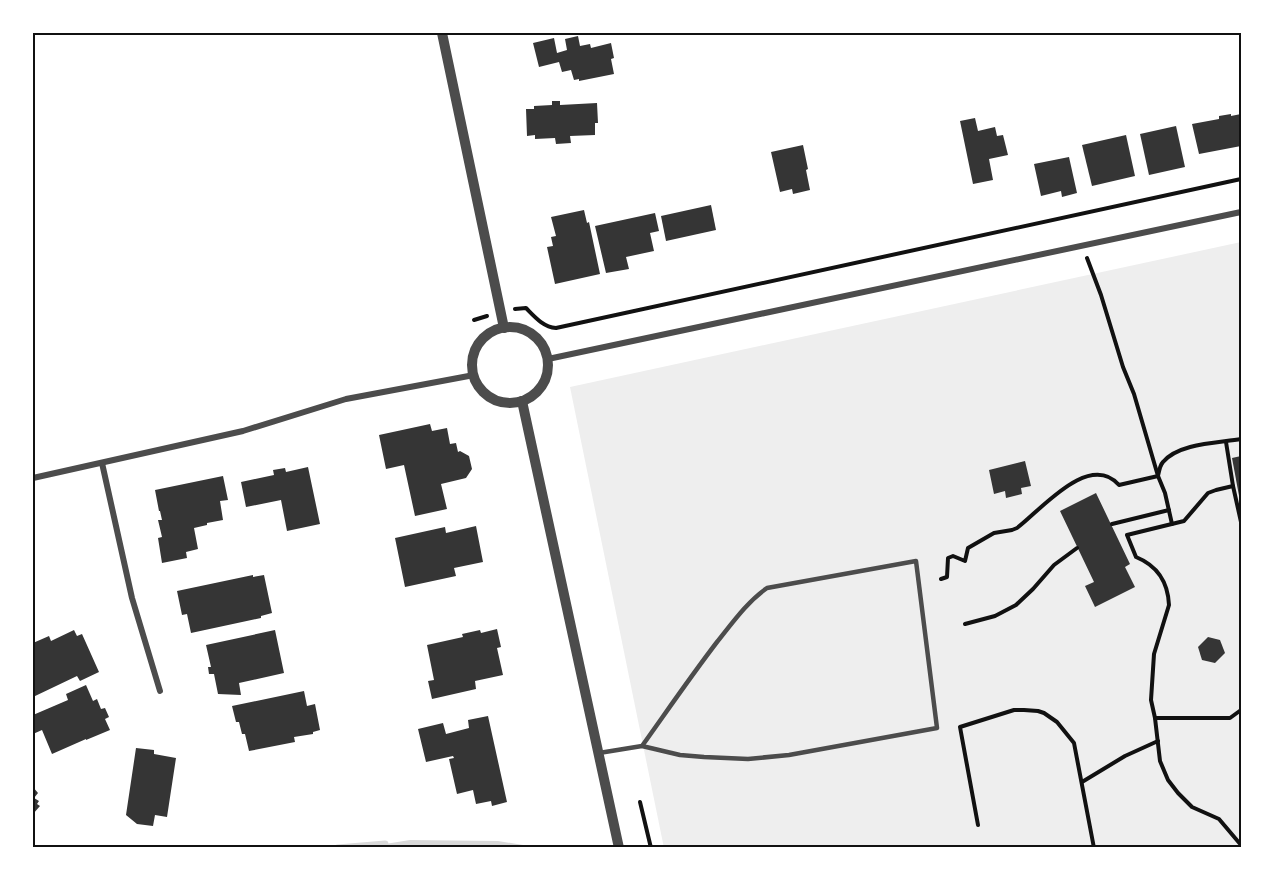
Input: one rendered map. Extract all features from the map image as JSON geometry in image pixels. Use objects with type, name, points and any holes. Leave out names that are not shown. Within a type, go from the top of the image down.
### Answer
[{"type":"street","points":[[442,33],[504,328]]},
{"type":"street","points":[[548,358],[1241,212]]},
{"type":"street","points":[[504,328],[527,331],[537,338],[548,358],[548,369],[540,389],[532,396],[512,403],[492,399],[484,393],[474,375],[474,354],[479,345],[485,337],[504,328]]},
{"type":"street","points":[[33,478],[243,431],[346,399],[474,375]]},
{"type":"street","points":[[522,401],[620,848]]},
{"type":"street","points":[[102,463],[132,598],[160,691]]},
{"type":"lane","points":[[599,753],[642,746],[692,756],[748,759],[789,755],[937,728],[916,561],[767,588],[736,618],[642,746]]},
{"type":"path","points":[[474,320],[526,308],[547,326],[556,328],[1241,179]]},
{"type":"path","points":[[1083,246],[1101,295],[1123,368],[1134,394],[1172,524]]},
{"type":"path","points":[[1158,476],[1162,463],[1187,447],[1241,438]]},
{"type":"path","points":[[1226,441],[1241,522]]},
{"type":"path","points":[[941,579],[947,577],[948,558],[952,556],[965,561],[968,548],[994,533],[1017,528],[1069,483],[1094,476],[1110,477],[1119,485],[1158,476]]},
{"type":"path","points":[[1233,486],[1208,494],[1184,521],[1127,535],[1136,557],[1153,566],[1162,578],[1169,598],[1169,605],[1154,654],[1151,700],[1161,761],[1168,780],[1178,793],[1192,807],[1218,819],[1241,845]]},
{"type":"path","points":[[1112,524],[1169,510]]},
{"type":"path","points":[[965,624],[995,616],[1016,604],[1054,565],[1077,548]]},
{"type":"path","points":[[978,825],[960,727],[1014,710],[1032,710],[1044,713],[1057,722],[1074,743],[1094,848]]},
{"type":"path","points":[[1155,718],[1230,718],[1241,710]]},
{"type":"path","points":[[1082,782],[1125,756],[1158,741]]},
{"type":"path","points":[[640,802],[651,848]]},
{"type":"shaded area","points":[[1241,242],[1241,848],[664,848],[570,387]]},
{"type":"shaded area","points":[[410,840],[498,841],[530,848],[388,848],[385,844]]},
{"type":"building","points":[[578,36],[580,46],[590,44],[591,48],[611,43],[614,74],[579,81],[579,79],[574,80],[571,70],[562,72],[559,62],[539,67],[533,43],[554,38],[557,53],[567,50],[565,39]]},
{"type":"building","points":[[552,101],[560,101],[560,105],[597,103],[598,123],[595,123],[595,135],[570,136],[571,143],[556,144],[555,138],[535,139],[535,135],[527,136],[526,109],[552,105]]},
{"type":"building","points":[[1231,114],[1231,116],[1241,114],[1241,146],[1199,154],[1192,124],[1219,119],[1219,116]]},
{"type":"building","points":[[975,118],[978,131],[995,127],[997,136],[1003,135],[1008,155],[989,159],[993,180],[973,184],[960,121]]},
{"type":"building","points":[[1176,126],[1185,167],[1149,175],[1140,134]]},
{"type":"building","points":[[1126,135],[1135,176],[1092,186],[1082,145]]},
{"type":"building","points":[[803,145],[810,190],[793,194],[792,189],[780,192],[771,152]]},
{"type":"building","points":[[1069,157],[1077,193],[1062,197],[1061,191],[1041,196],[1034,164]]},
{"type":"building","points":[[711,205],[716,230],[666,241],[661,216]]},
{"type":"building","points":[[584,210],[587,223],[589,222],[600,274],[555,284],[547,247],[553,246],[551,237],[556,236],[551,217]]},
{"type":"building","points":[[655,213],[659,231],[650,233],[654,251],[626,257],[629,269],[606,273],[595,226]]},
{"type":"building","points":[[430,424],[432,431],[447,428],[450,444],[456,443],[458,452],[469,456],[472,469],[466,478],[441,484],[447,509],[415,516],[404,465],[386,469],[379,435]]},
{"type":"building","points":[[1241,456],[1241,501],[1240,501],[1232,458]]},
{"type":"building","points":[[1025,461],[1031,486],[1021,488],[1022,494],[1006,498],[1005,491],[994,494],[989,470]]},
{"type":"building","points":[[308,467],[320,524],[287,531],[281,500],[246,507],[241,482],[274,475],[273,470],[285,468],[286,472]]},
{"type":"building","points":[[223,476],[228,500],[220,501],[223,520],[194,528],[198,549],[186,552],[187,558],[162,563],[158,538],[162,537],[158,520],[162,520],[155,490]]},
{"type":"building","points":[[1096,493],[1130,564],[1125,567],[1135,587],[1095,607],[1085,586],[1094,582],[1060,511]]},
{"type":"building","points":[[476,526],[483,562],[454,568],[456,576],[405,587],[395,538],[445,527],[446,533]]},
{"type":"building","points":[[253,575],[253,577],[264,575],[272,613],[261,616],[261,618],[191,633],[187,614],[182,615],[177,591]]},
{"type":"building","points":[[497,629],[501,647],[497,648],[503,675],[475,681],[476,689],[432,699],[428,681],[434,680],[427,645],[463,637],[462,634]]},
{"type":"building","points":[[74,630],[77,636],[82,634],[99,672],[80,681],[77,676],[33,697],[33,643],[49,636],[51,641]]},
{"type":"building","points":[[275,630],[284,673],[239,683],[241,695],[218,694],[214,674],[209,674],[208,667],[211,667],[206,645]]},
{"type":"building","points":[[1208,637],[1220,640],[1225,653],[1215,663],[1202,660],[1198,647]]},
{"type":"building","points":[[86,685],[93,701],[97,699],[101,709],[105,708],[109,717],[105,719],[110,730],[52,754],[42,730],[33,734],[33,715],[68,700],[66,694]]},
{"type":"building","points":[[304,691],[307,706],[315,704],[320,730],[313,734],[294,737],[295,742],[249,751],[245,734],[242,734],[239,722],[236,722],[232,706]]},
{"type":"building","points":[[488,716],[507,802],[492,806],[491,801],[476,804],[473,790],[457,794],[449,759],[454,758],[453,756],[426,762],[418,729],[443,723],[446,734],[469,728],[468,720]]},
{"type":"building","points":[[136,748],[154,750],[154,754],[176,758],[167,817],[155,815],[153,826],[137,824],[126,815]]},
{"type":"building","points":[[33,787],[38,793],[34,798],[39,801],[37,804],[40,806],[33,814]]},
{"type":"waterway","points":[[338,848],[385,844]]}]
